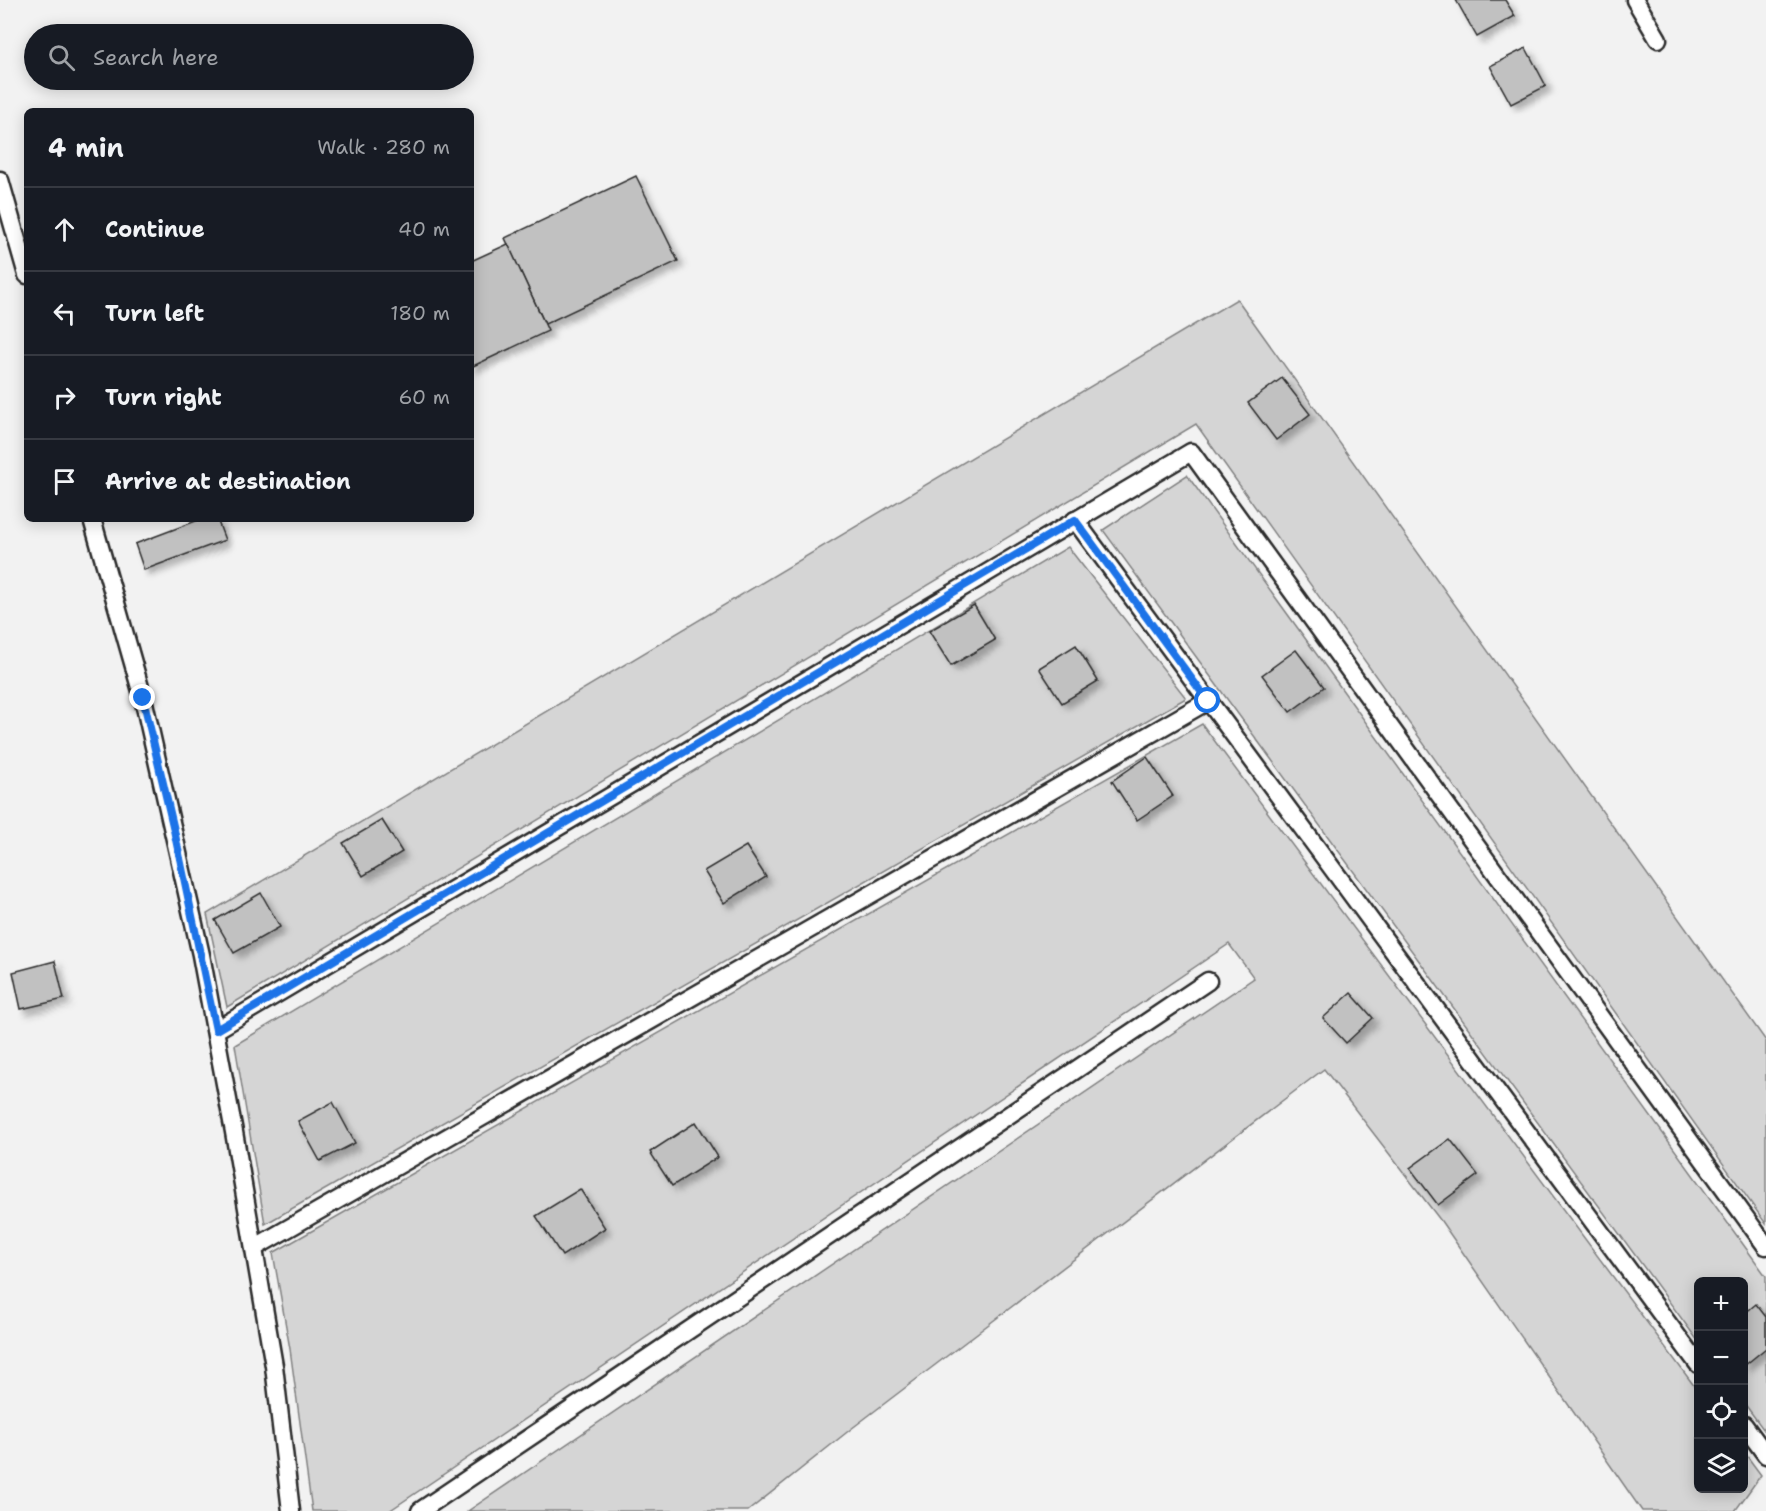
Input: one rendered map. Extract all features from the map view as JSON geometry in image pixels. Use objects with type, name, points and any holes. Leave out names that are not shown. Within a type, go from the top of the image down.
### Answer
[{"type":"lane","points":[[1635,0],[1658,39]]},
{"type":"lane","points":[[0,180],[24,264]]},
{"type":"lane","points":[[216,1030],[1191,452],[1766,1246]]},
{"type":"lane","points":[[1075,520],[1694,1359]]},
{"type":"lane","points":[[93,522],[143,698],[184,876],[216,1030],[274,1366],[291,1511]]},
{"type":"lane","points":[[254,1248],[1208,701]]},
{"type":"lane","points":[[420,1511],[1208,981]]},
{"type":"lane","points":[[1748,1432],[1766,1455]]},
{"type":"shaded area","points":[[1237,299],[1766,1041],[1766,1224],[1196,424],[227,1007],[207,914]]},
{"type":"shaded area","points":[[1187,475],[1766,1276],[1766,1433],[1748,1408],[1748,1277],[1694,1277],[1694,1336],[1103,530]]},
{"type":"shaded area","points":[[1068,547],[1186,698],[265,1224],[235,1045]]},
{"type":"shaded area","points":[[1202,724],[1694,1386],[1694,1493],[1748,1493],[1735,1511],[1642,1511],[1441,1221],[1324,1069],[851,1429],[748,1511],[468,1511],[1254,978],[1229,944],[389,1511],[312,1511],[290,1349],[273,1253]]},
{"type":"shaded area","points":[[1748,1457],[1761,1475],[1748,1493]]},
{"type":"building","points":[[1456,0],[1505,0],[1515,16],[1477,37]]},
{"type":"building","points":[[1526,48],[1546,86],[1511,104],[1490,66]]},
{"type":"building","points":[[636,176],[678,261],[545,324],[505,238]]},
{"type":"building","points":[[508,244],[548,331],[474,366],[474,260]]},
{"type":"building","points":[[1282,378],[1310,414],[1276,440],[1248,403]]},
{"type":"building","points":[[193,522],[218,522],[225,540],[144,570],[135,544]]},
{"type":"building","points":[[974,605],[995,640],[951,666],[929,631]]},
{"type":"building","points":[[1076,645],[1098,681],[1062,703],[1039,668]]},
{"type":"building","points":[[1296,650],[1324,687],[1290,712],[1262,675]]},
{"type":"building","points":[[1147,757],[1173,796],[1137,820],[1112,781]]},
{"type":"building","points":[[382,820],[402,852],[363,876],[343,843]]},
{"type":"building","points":[[746,846],[766,877],[724,903],[704,871]]},
{"type":"building","points":[[261,893],[280,927],[234,953],[215,920]]},
{"type":"building","points":[[55,961],[64,999],[21,1009],[13,972]]},
{"type":"building","points":[[1351,993],[1373,1018],[1346,1043],[1323,1018]]},
{"type":"building","points":[[333,1102],[355,1143],[320,1161],[298,1121]]},
{"type":"building","points":[[696,1122],[718,1157],[672,1186],[650,1152]]},
{"type":"building","points":[[1450,1139],[1478,1175],[1438,1205],[1410,1168]]},
{"type":"building","points":[[580,1189],[605,1228],[562,1256],[536,1216]]},
{"type":"building","points":[[1756,1304],[1766,1317],[1766,1348],[1748,1363],[1748,1331],[1748,1311]]},
{"type":"route","points":[[143,698],[174,830],[216,1030],[1075,520],[1208,701]]}]
